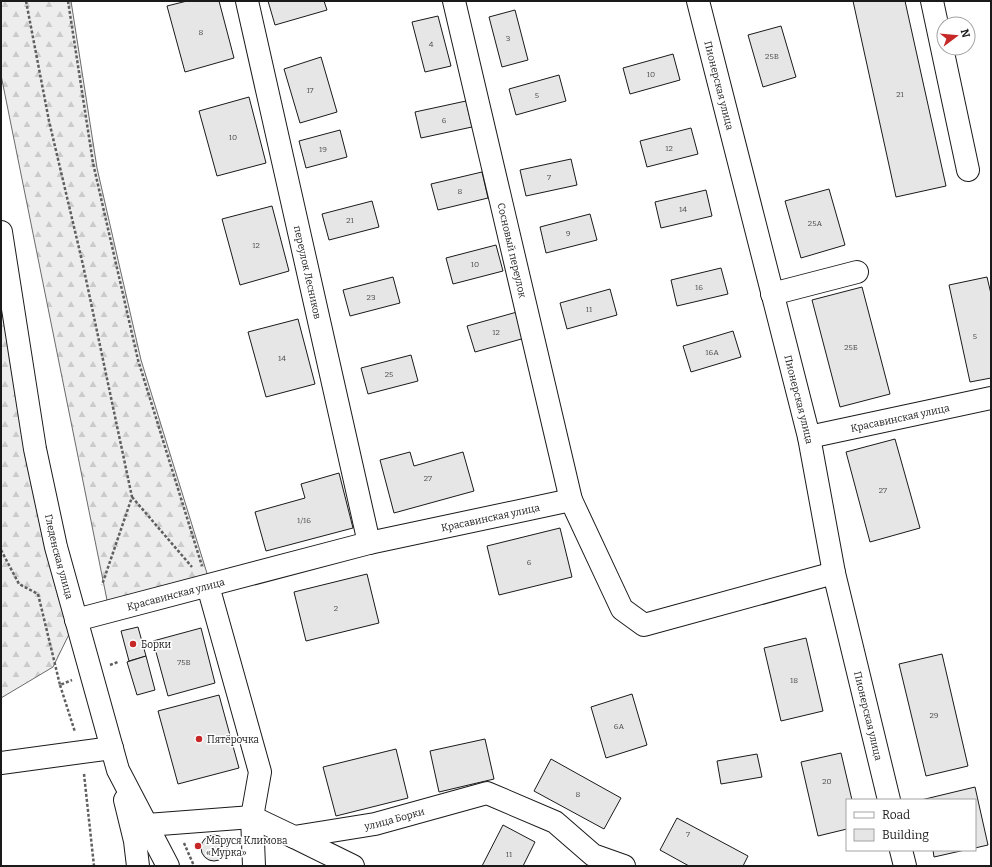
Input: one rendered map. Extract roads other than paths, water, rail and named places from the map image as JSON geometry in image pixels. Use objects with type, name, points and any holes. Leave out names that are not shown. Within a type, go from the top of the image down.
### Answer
[{"type":"street","name":"переулок Лесников","points":[[247,1],[369,544]]},
{"type":"street","name":"Сосновый переулок","points":[[454,1],[571,500]]},
{"type":"street","name":"Пионерская улица","points":[[698,1],[809,437],[834,573],[889,799]]},
{"type":"street","points":[[932,1],[968,170]]},
{"type":"street","name":"Гледенская улица","points":[[1,232],[35,449],[56,547],[118,770],[168,866]]},
{"type":"street","points":[[772,294],[857,272]]},
{"type":"street","name":"Красавинская улица","points":[[809,437],[991,398]]},
{"type":"street","name":"Красавинская улица","points":[[76,620],[369,544],[571,500]]},
{"type":"street","points":[[571,500],[622,609],[644,625],[834,573]]},
{"type":"street","points":[[208,586],[260,772],[252,817],[254,866]]},
{"type":"street","points":[[1,763],[112,748]]},
{"type":"street","points":[[118,770],[135,841],[138,866]]},
{"type":"street","name":"улица Борки","points":[[294,837],[375,824],[487,793],[555,822],[590,860],[624,866]]},
{"type":"street","points":[[252,817],[263,866]]},
{"type":"street","points":[[147,825],[252,817],[353,866]]},
{"type":"street","points":[[902,851],[905,866]]},
{"type":"place","name":"Борки","points":[[133,644]]},
{"type":"place","name":"Пятёрочка","points":[[199,739]]},
{"type":"place","name":"Маруся Климова «Мурка»","points":[[198,846]]}]
